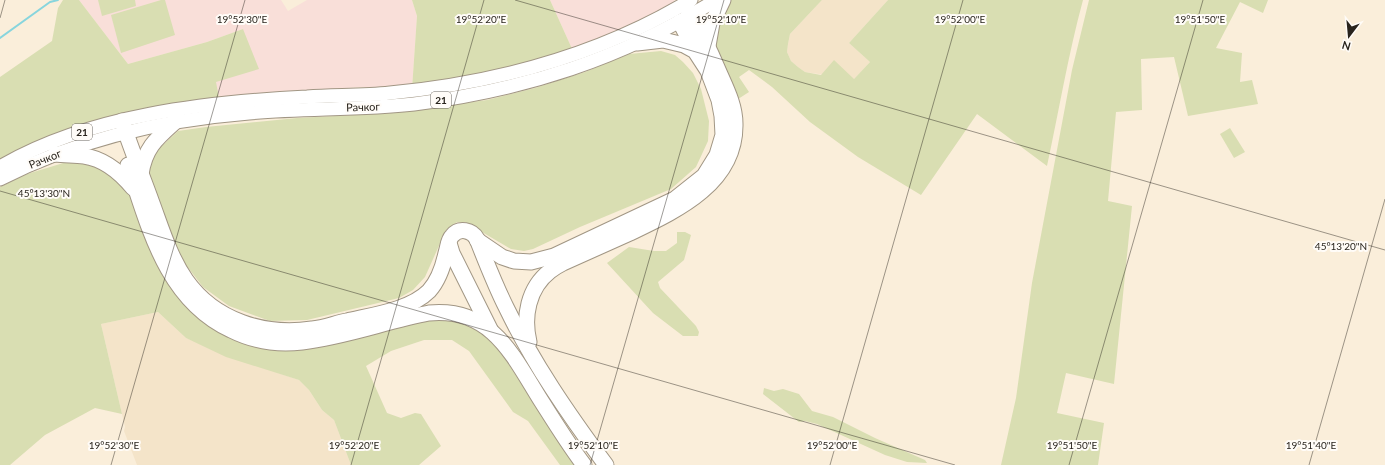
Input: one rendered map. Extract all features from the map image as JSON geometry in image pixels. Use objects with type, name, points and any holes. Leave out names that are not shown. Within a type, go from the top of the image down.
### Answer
[{"type":"highway","points":[[702,49],[723,0]]},
{"type":"highway","points":[[120,127],[141,174],[166,243],[186,281],[203,299],[221,313],[242,323],[260,328],[290,331],[314,329],[383,312],[408,304],[424,295],[437,280],[444,264],[449,243],[454,234],[463,230],[470,232],[477,239],[502,257],[514,261],[532,262],[554,256],[675,199],[704,176],[711,166],[721,145],[723,135],[722,116],[719,100],[687,10]]},
{"type":"highway","points":[[534,358],[526,325],[529,303],[533,292],[541,280],[550,271],[563,263],[667,215],[684,205],[715,179],[727,160],[733,142],[735,123],[730,99],[702,49],[663,40],[637,43]]},
{"type":"highway","points":[[141,174],[145,156],[151,145],[175,122]]},
{"type":"highway","points":[[120,127],[137,193],[160,254],[177,285],[189,300],[204,314],[235,333],[269,342],[301,342],[399,319],[438,312],[454,313],[468,317],[490,329]]},
{"type":"highway","points":[[55,154],[83,156],[102,161],[117,171],[137,193]]},
{"type":"highway","points":[[477,239],[506,306],[534,358],[577,425],[606,465]]},
{"type":"highway","points":[[449,243],[452,254],[490,329],[512,353],[540,399],[584,465]]},
{"type":"main road","name":"Рачког","points":[[0,178],[120,127],[199,106],[279,98],[424,90],[526,70],[588,49],[633,30],[716,0]]},
{"type":"main road","name":"Рачког","points":[[0,167],[35,148],[77,133],[250,112],[388,106],[454,98],[504,88],[555,74],[604,58],[637,43],[687,10]]},
{"type":"shaded area","points":[[79,0],[281,0],[288,11],[307,0],[412,0],[417,16],[412,89],[360,87],[219,98],[215,82],[243,29],[207,42],[128,64]]},
{"type":"shaded area","points":[[550,0],[674,0],[677,4],[573,51]]},
{"type":"shaded area","points":[[822,0],[888,0],[849,43],[870,62],[854,79],[805,72],[791,61],[787,52],[790,34]]},
{"type":"shaded area","points":[[158,312],[186,338],[299,380],[309,390],[322,410],[334,420],[351,465],[137,465],[124,431],[125,427],[101,324]]},
{"type":"green space","points":[[63,0],[79,0],[128,64],[207,42],[243,29],[259,69],[216,82],[219,98],[0,162],[0,77],[52,41],[58,8]]},
{"type":"green space","points":[[98,0],[135,0],[136,6],[102,16]]},
{"type":"green space","points":[[165,0],[175,35],[121,53],[111,15]]},
{"type":"green space","points":[[412,0],[550,0],[573,51],[528,70],[412,89],[417,16]]},
{"type":"green space","points":[[729,0],[822,0],[790,34],[787,52],[791,61],[805,72],[821,75],[834,60],[854,79],[870,62],[849,43],[888,0],[1083,0],[1068,62],[1047,166],[977,114],[921,195],[858,157],[810,122],[772,87],[749,70],[739,77],[749,92],[735,101],[715,56],[714,25]]},
{"type":"green space","points":[[1089,0],[1268,0],[1263,13],[1240,2],[1216,48],[1242,53],[1240,82],[1252,80],[1258,104],[1188,116],[1174,57],[1141,59],[1142,110],[1116,112],[1108,201],[1132,206],[1114,384],[1066,373],[1057,413],[1104,423],[1098,465],[1001,465],[1016,398],[1032,283],[1072,70]]},
{"type":"green space","points":[[661,51],[675,55],[683,62],[693,73],[701,89],[709,121],[708,141],[696,167],[671,189],[580,227],[533,249],[524,251],[511,249],[465,222],[457,222],[446,230],[425,277],[413,290],[399,298],[307,320],[270,321],[229,306],[203,287],[176,252],[147,175],[150,157],[178,131],[297,118],[392,113],[487,100],[535,88],[585,72],[629,54]]},
{"type":"green space","points":[[1230,128],[1245,152],[1234,158],[1220,134]]},
{"type":"green space","points":[[70,161],[93,164],[111,174],[125,185],[136,206],[147,237],[166,281],[194,313],[368,334],[441,318],[463,322],[493,340],[574,465],[560,465],[528,421],[513,412],[469,351],[452,340],[424,340],[391,351],[366,366],[387,413],[401,418],[415,413],[421,414],[441,446],[419,465],[351,465],[334,420],[322,410],[309,390],[299,380],[226,357],[186,338],[158,312],[101,324],[122,414],[95,408],[45,435],[10,465],[0,465],[0,187],[27,174]]},
{"type":"green space","points":[[677,232],[685,232],[691,235],[684,260],[658,282],[660,288],[696,326],[699,332],[698,336],[683,336],[653,313],[607,263],[629,247],[654,251],[666,251],[677,243]]},
{"type":"green space","points":[[764,388],[774,391],[783,389],[799,394],[812,411],[833,417],[875,438],[925,460],[927,463],[907,462],[885,455],[817,424],[805,421],[799,422],[763,394]]},
{"type":"waterway","points":[[0,38],[50,2],[58,0]]}]
